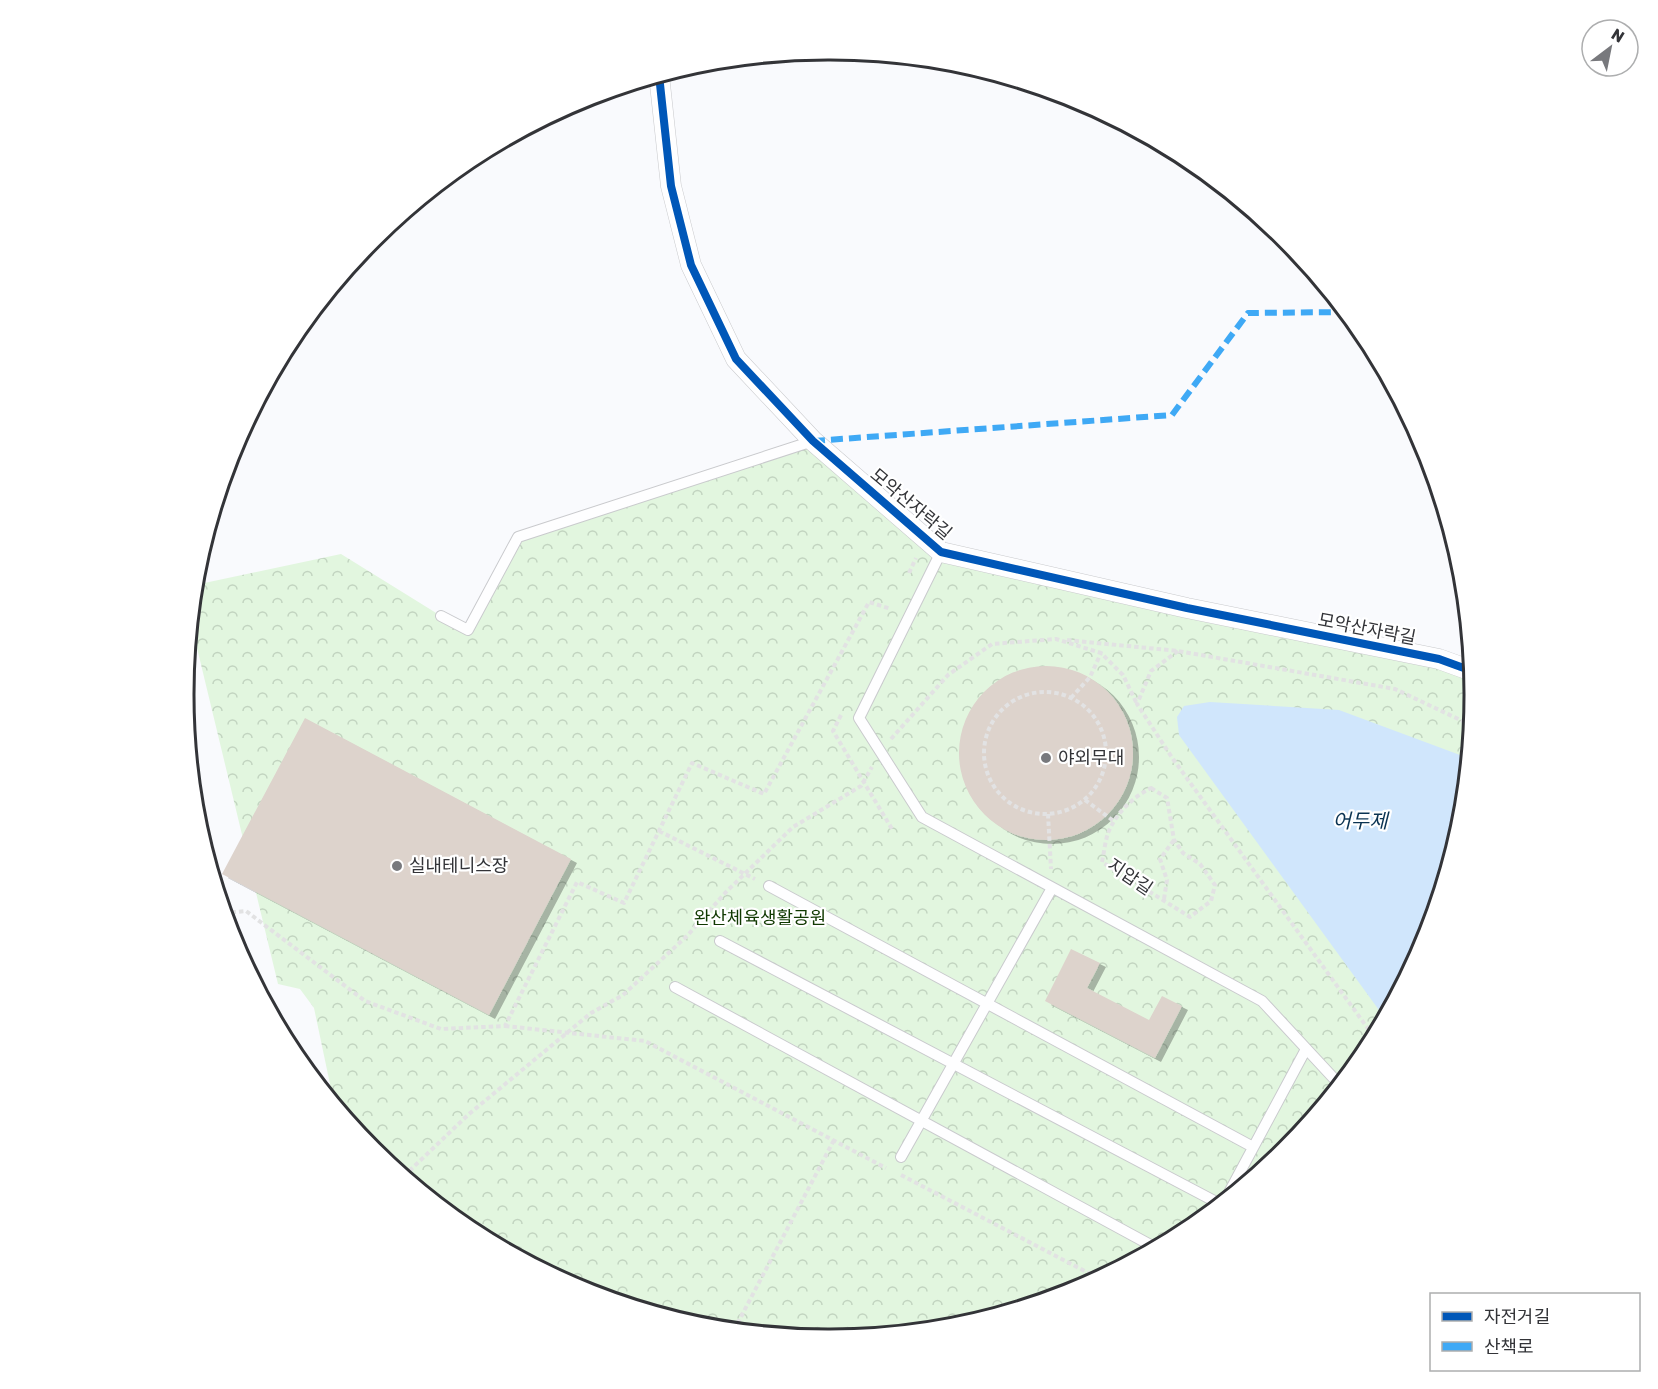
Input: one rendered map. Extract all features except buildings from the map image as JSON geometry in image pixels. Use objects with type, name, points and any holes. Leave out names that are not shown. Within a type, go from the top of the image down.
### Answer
[{"type":"street","name":"모악산자락길","points":[[660,84],[671,186],[691,265],[736,360],[813,441],[941,552],[1187,608],[1439,658],[1463,667]]},
{"type":"lane","points":[[441,616],[468,630],[518,537],[813,441]]},
{"type":"lane","points":[[941,552],[859,718],[922,817],[1262,1001],[1334,1078]]},
{"type":"lane","points":[[769,886],[1253,1147]]},
{"type":"lane","points":[[901,1157],[1052,888]]},
{"type":"lane","points":[[720,941],[1212,1200]]},
{"type":"lane","points":[[675,987],[1147,1243]]},
{"type":"lane","points":[[1234,1182],[1306,1049]]},
{"type":"path","points":[[906,578],[916,558],[907,551]]},
{"type":"path","points":[[886,620],[896,599]]},
{"type":"path","points":[[505,1026],[577,882],[624,903],[692,763],[765,794],[869,602],[891,609]]},
{"type":"path","points":[[1056,639],[1101,653],[1123,675],[1137,704],[1173,759],[1368,1029]]},
{"type":"path","points":[[410,1171],[469,1114],[591,1012],[623,995],[631,988],[687,936],[726,891],[793,827],[861,786],[880,751],[948,675],[992,644],[1056,639],[1178,651],[1395,689],[1463,721]]},
{"type":"path","points":[[1137,704],[1151,671],[1178,651]]},
{"type":"path","points":[[1071,698],[1090,676],[1101,653]]},
{"type":"path","points":[[1047,691],[1071,698],[1086,706],[1099,723],[1106,743],[1106,764],[1099,784],[1085,800],[1066,811],[1048,814],[1029,812],[1011,804],[997,791],[988,774],[984,756],[986,736],[994,719],[1007,705],[1025,695],[1047,691]]},
{"type":"path","points":[[843,710],[833,731],[892,828]]},
{"type":"path","points":[[1085,800],[1115,822]]},
{"type":"path","points":[[1048,814],[1052,888]]},
{"type":"path","points":[[659,831],[769,886]]},
{"type":"path","points":[[233,912],[246,911],[365,1001],[441,1029],[505,1026],[645,1041],[887,1168]]},
{"type":"path","points":[[738,1323],[834,1140]]},
{"type":"path","points":[[898,1173],[1089,1273]]},
{"type":"green space","name":"완산체육생활공원","points":[[813,441],[941,552],[1463,669],[1462,736],[1451,818],[1430,898],[1398,975],[1357,1047],[1332,1081],[1278,1143],[1247,1172],[1182,1222],[1146,1244],[1110,1264],[1033,1295],[953,1317],[912,1324],[870,1328],[788,1328],[705,1317],[665,1307],[586,1281],[548,1264],[476,1222],[411,1172],[380,1143],[331,1087],[314,1008],[300,989],[278,984],[197,646],[205,583],[341,554],[441,616],[468,630],[518,537]]},
{"type":"water","name":"어두제","points":[[1210,702],[1339,710],[1460,755],[1451,818],[1430,898],[1398,975],[1379,1010],[1179,735],[1177,717],[1184,706]]},
{"type":"marked path","points":[[813,441],[1172,415],[1248,313],[1335,312]]},
{"type":"cycle path","points":[[660,84],[671,186],[691,265],[736,359],[813,441],[941,552],[1187,608],[1439,659],[1463,668]]},
{"type":"place","name":"야외무대","points":[[1046,758]]},
{"type":"place","name":"실내테니스장","points":[[397,866]]}]
